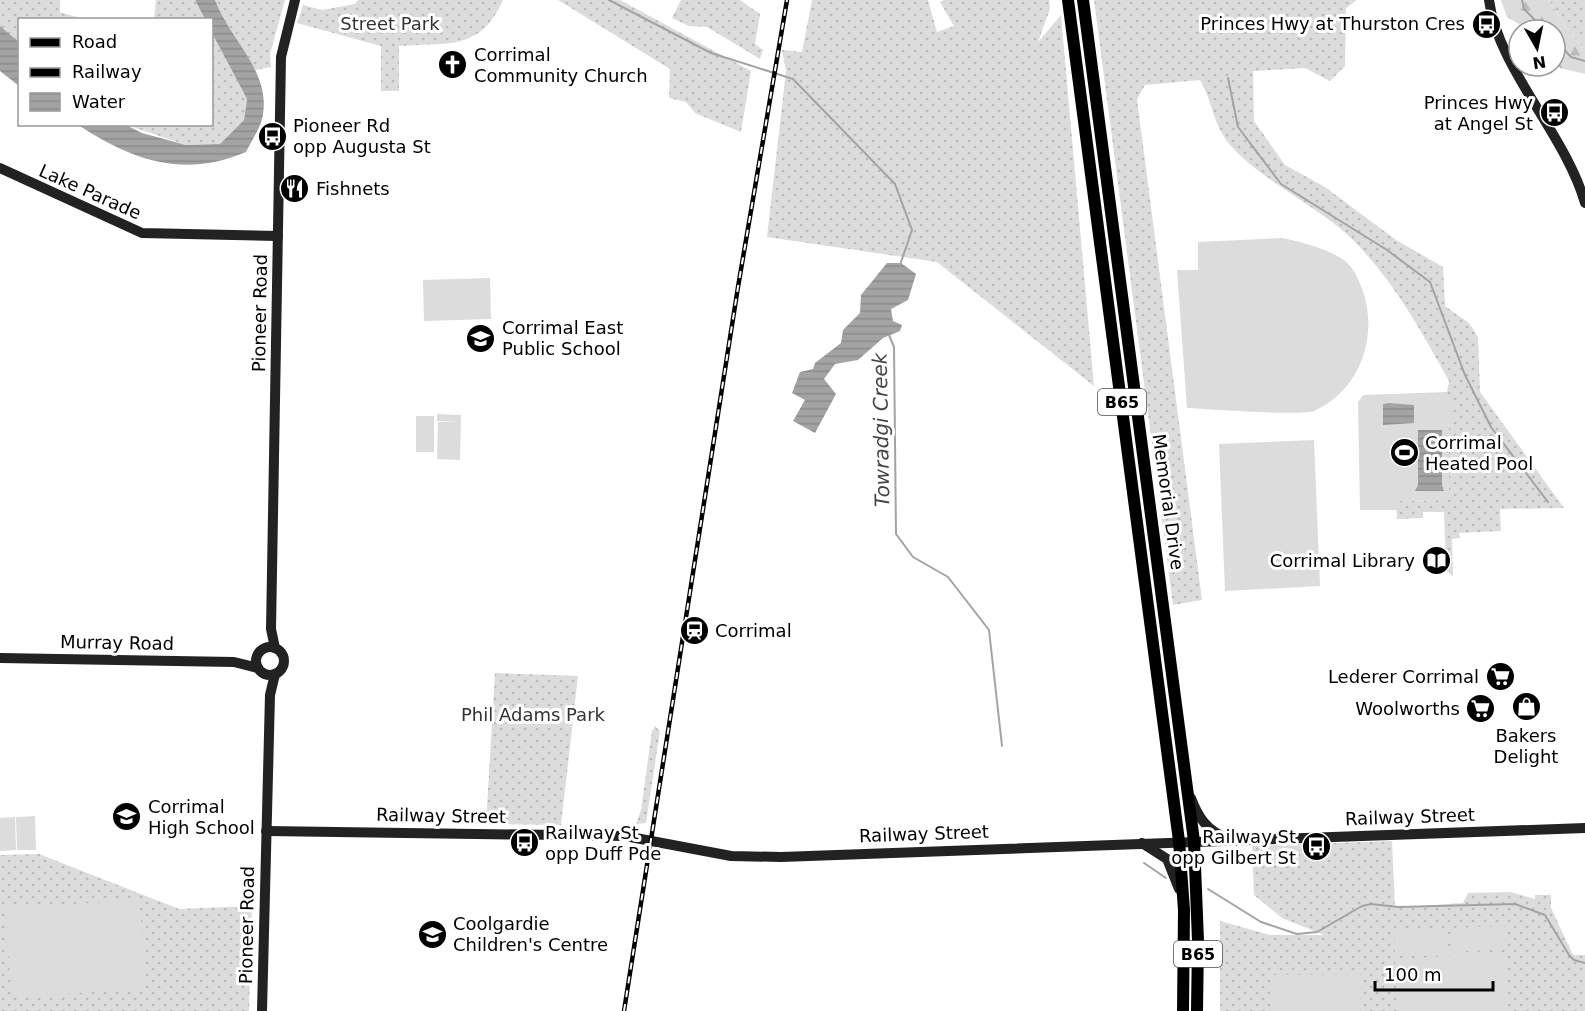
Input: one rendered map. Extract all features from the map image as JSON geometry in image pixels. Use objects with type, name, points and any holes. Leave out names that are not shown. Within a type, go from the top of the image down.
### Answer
[{"type":"main road","name":"Memorial Drive","points":[[1068,0],[1179,841],[1184,910],[1183,1011]]},
{"type":"main road","name":"Memorial Drive","points":[[1083,0],[1194,841],[1198,897],[1197,1011]]},
{"type":"main road","points":[[1489,0],[1501,41],[1571,164],[1585,203]]},
{"type":"main road","name":"Pioneer Road","points":[[270,695],[261,671],[271,629],[281,57],[294,4]]},
{"type":"main road","name":"Lake Parade","points":[[0,168],[141,233],[278,236]]},
{"type":"main road","name":"Pioneer Road","points":[[262,1011],[270,695],[275,674],[280,671],[284,660],[283,654],[265,651]]},
{"type":"main road","name":"Murray Road","points":[[234,662],[265,651]]},
{"type":"main road","name":"Murray Road","points":[[0,658],[234,662],[275,674]]},
{"type":"main road","points":[[1188,792],[1196,811],[1208,827],[1219,835],[1236,839]]},
{"type":"main road","name":"Railway Street","points":[[266,831],[625,836],[731,856],[781,857],[1585,828]]},
{"type":"main road","points":[[1141,843],[1167,858],[1176,876],[1184,910]]},
{"type":"green space","points":[[0,0],[60,0],[60,12],[80,18],[18,18],[18,41],[0,26]]},
{"type":"green space","points":[[156,0],[195,0],[204,18],[154,18]]},
{"type":"green space","points":[[215,0],[285,0],[270,54],[271,67],[255,70],[221,17]]},
{"type":"green space","name":"Street Park","points":[[358,0],[503,0],[484,29],[473,36],[447,43],[399,46],[399,91],[381,91],[381,46],[297,23],[303,5],[322,10],[355,4]]},
{"type":"green space","points":[[558,0],[620,0],[751,71],[741,132],[695,113],[686,102],[669,98],[670,69]]},
{"type":"green space","points":[[681,0],[740,0],[760,14],[755,44],[763,50],[760,59],[707,27],[689,26],[672,18]]},
{"type":"green space","points":[[812,0],[928,0],[937,32],[954,26],[940,2],[944,0],[1049,0],[1050,9],[1038,42],[1061,15],[1094,386],[937,262],[767,237],[786,71],[782,50],[802,52]]},
{"type":"green space","points":[[1094,0],[1357,0],[1346,8],[1345,66],[1330,81],[1305,68],[1253,71],[1254,121],[1285,165],[1325,187],[1396,240],[1443,267],[1445,306],[1469,323],[1478,337],[1480,392],[1564,508],[1500,509],[1501,531],[1459,533],[1460,538],[1452,539],[1453,577],[1446,569],[1444,512],[1423,512],[1423,518],[1397,519],[1396,501],[1449,500],[1447,392],[1449,381],[1405,306],[1380,271],[1351,238],[1320,213],[1264,175],[1233,149],[1220,129],[1200,80],[1145,85],[1137,99],[1202,600],[1173,605]]},
{"type":"green space","points":[[1501,0],[1549,0],[1560,18],[1509,18]]},
{"type":"green space","points":[[1549,0],[1585,0],[1585,49],[1567,29],[1567,18],[1560,18]]},
{"type":"green space","points":[[1567,29],[1585,49],[1585,74],[1567,70]]},
{"type":"green space","points":[[213,35],[247,99],[244,120],[220,144],[186,145],[130,126],[213,126]]},
{"type":"green space","points":[[1282,238],[1329,252],[1351,267],[1361,286],[1367,306],[1366,348],[1359,368],[1348,385],[1333,400],[1314,411],[1274,413],[1187,408],[1177,270],[1198,270],[1198,242]]},
{"type":"green space","points":[[490,278],[491,319],[424,321],[423,280]]},
{"type":"green space","name":"Corrimal Heated Pool","points":[[1447,392],[1454,416],[1449,419],[1449,500],[1397,501],[1397,510],[1360,510],[1358,402],[1363,395]]},
{"type":"green space","points":[[437,414],[461,415],[460,460],[437,459],[438,422],[458,422],[437,421]]},
{"type":"green space","points":[[416,416],[434,416],[434,452],[416,452]]},
{"type":"green space","points":[[1314,440],[1320,586],[1225,591],[1219,444]]},
{"type":"green space","name":"Phil Adams Park","points":[[495,673],[578,676],[561,825],[486,824]]},
{"type":"green space","points":[[655,726],[660,731],[646,823],[636,824],[641,810],[652,731]]},
{"type":"green space","points":[[35,816],[36,850],[17,850],[16,817]]},
{"type":"green space","points":[[15,817],[16,850],[0,851],[0,818]]},
{"type":"green space","points":[[1392,841],[1395,908],[1463,903],[1468,893],[1511,892],[1535,899],[1535,895],[1551,895],[1551,908],[1573,955],[1585,955],[1585,1011],[1220,1011],[1220,921],[1270,935],[1324,935],[1282,918],[1254,895],[1252,846]]},
{"type":"green space","points":[[39,854],[179,909],[252,906],[249,1011],[0,1011],[0,855]]},
{"type":"green space","points":[[140,900],[145,989],[11,997],[6,908]]},
{"type":"green space","points":[[1504,926],[1504,949],[1453,952],[1452,928]]},
{"type":"green space","points":[[1446,928],[1447,952],[1395,954],[1394,930]]},
{"type":"green space","points":[[1505,953],[1508,1011],[1397,1011],[1395,959]]},
{"type":"green space","points":[[1360,974],[1360,1011],[1270,1011],[1270,975]]},
{"type":"water","points":[[195,0],[215,0],[229,28],[255,69],[260,83],[264,98],[262,119],[246,152],[223,160],[200,164],[179,165],[159,162],[118,148],[80,126],[128,126],[142,133],[186,145],[220,144],[244,120],[247,99],[213,35],[213,18],[204,18]]},
{"type":"water","points":[[0,26],[18,41],[18,85],[0,71]]},
{"type":"water","points":[[887,263],[901,263],[916,274],[908,300],[891,309],[893,321],[902,325],[900,331],[883,338],[858,360],[835,364],[824,379],[836,394],[815,433],[793,421],[805,400],[792,393],[800,372],[813,369],[815,363],[841,343],[843,330],[860,313],[861,295]]},
{"type":"water","points":[[1383,404],[1414,405],[1414,423],[1383,425]]},
{"type":"water","points":[[1418,430],[1442,430],[1442,485],[1444,491],[1415,491],[1418,485]]},
{"type":"waterway","name":"Towradgi Creek","points":[[609,0],[711,53],[793,79],[895,184],[912,230],[900,265]]},
{"type":"waterway","points":[[1522,0],[1524,9],[1533,18]]},
{"type":"waterway","points":[[1567,53],[1571,57],[1585,61]]},
{"type":"waterway","points":[[1228,78],[1238,127],[1281,184],[1387,250],[1430,282],[1465,375],[1491,427],[1548,502]]},
{"type":"waterway","name":"Towradgi Creek","points":[[889,335],[894,347],[896,534],[913,557],[948,577],[989,630],[1002,746]]},
{"type":"waterway","points":[[1144,863],[1166,878]]},
{"type":"waterway","points":[[1208,889],[1261,922],[1297,934],[1317,932],[1362,906],[1371,904],[1398,907],[1515,904],[1545,915],[1569,955],[1574,960],[1585,963]]},
{"type":"railway","points":[[624,1011],[738,287],[787,0]]},
{"type":"place","name":"Princes Hwy at Thurston Cres","points":[[1486,24]]},
{"type":"place","name":"Corrimal Community Church","points":[[453,65]]},
{"type":"place","name":"Princes Hwy at Angel St","points":[[1554,113]]},
{"type":"place","name":"Pioneer Rd opp Augusta St","points":[[272,136]]},
{"type":"place","name":"Fishnets","points":[[295,189]]},
{"type":"place","name":"Corrimal East Public School","points":[[481,338]]},
{"type":"place","name":"Corrimal Heated Pool","points":[[1404,453]]},
{"type":"place","name":"Corrimal Library","points":[[1436,561]]},
{"type":"place","name":"Corrimal","points":[[694,631]]},
{"type":"place","name":"Lederer Corrimal","points":[[1500,677]]},
{"type":"place","name":"Bakers Delight","points":[[1526,707]]},
{"type":"place","name":"Woolworths","points":[[1481,709]]},
{"type":"place","name":"Corrimal High School","points":[[127,817]]},
{"type":"place","name":"Railway St opp Duff Pde","points":[[524,843]]},
{"type":"place","name":"Railway St opp Gilbert St","points":[[1317,847]]},
{"type":"place","name":"Coolgardie Children's Centre","points":[[432,934]]}]
